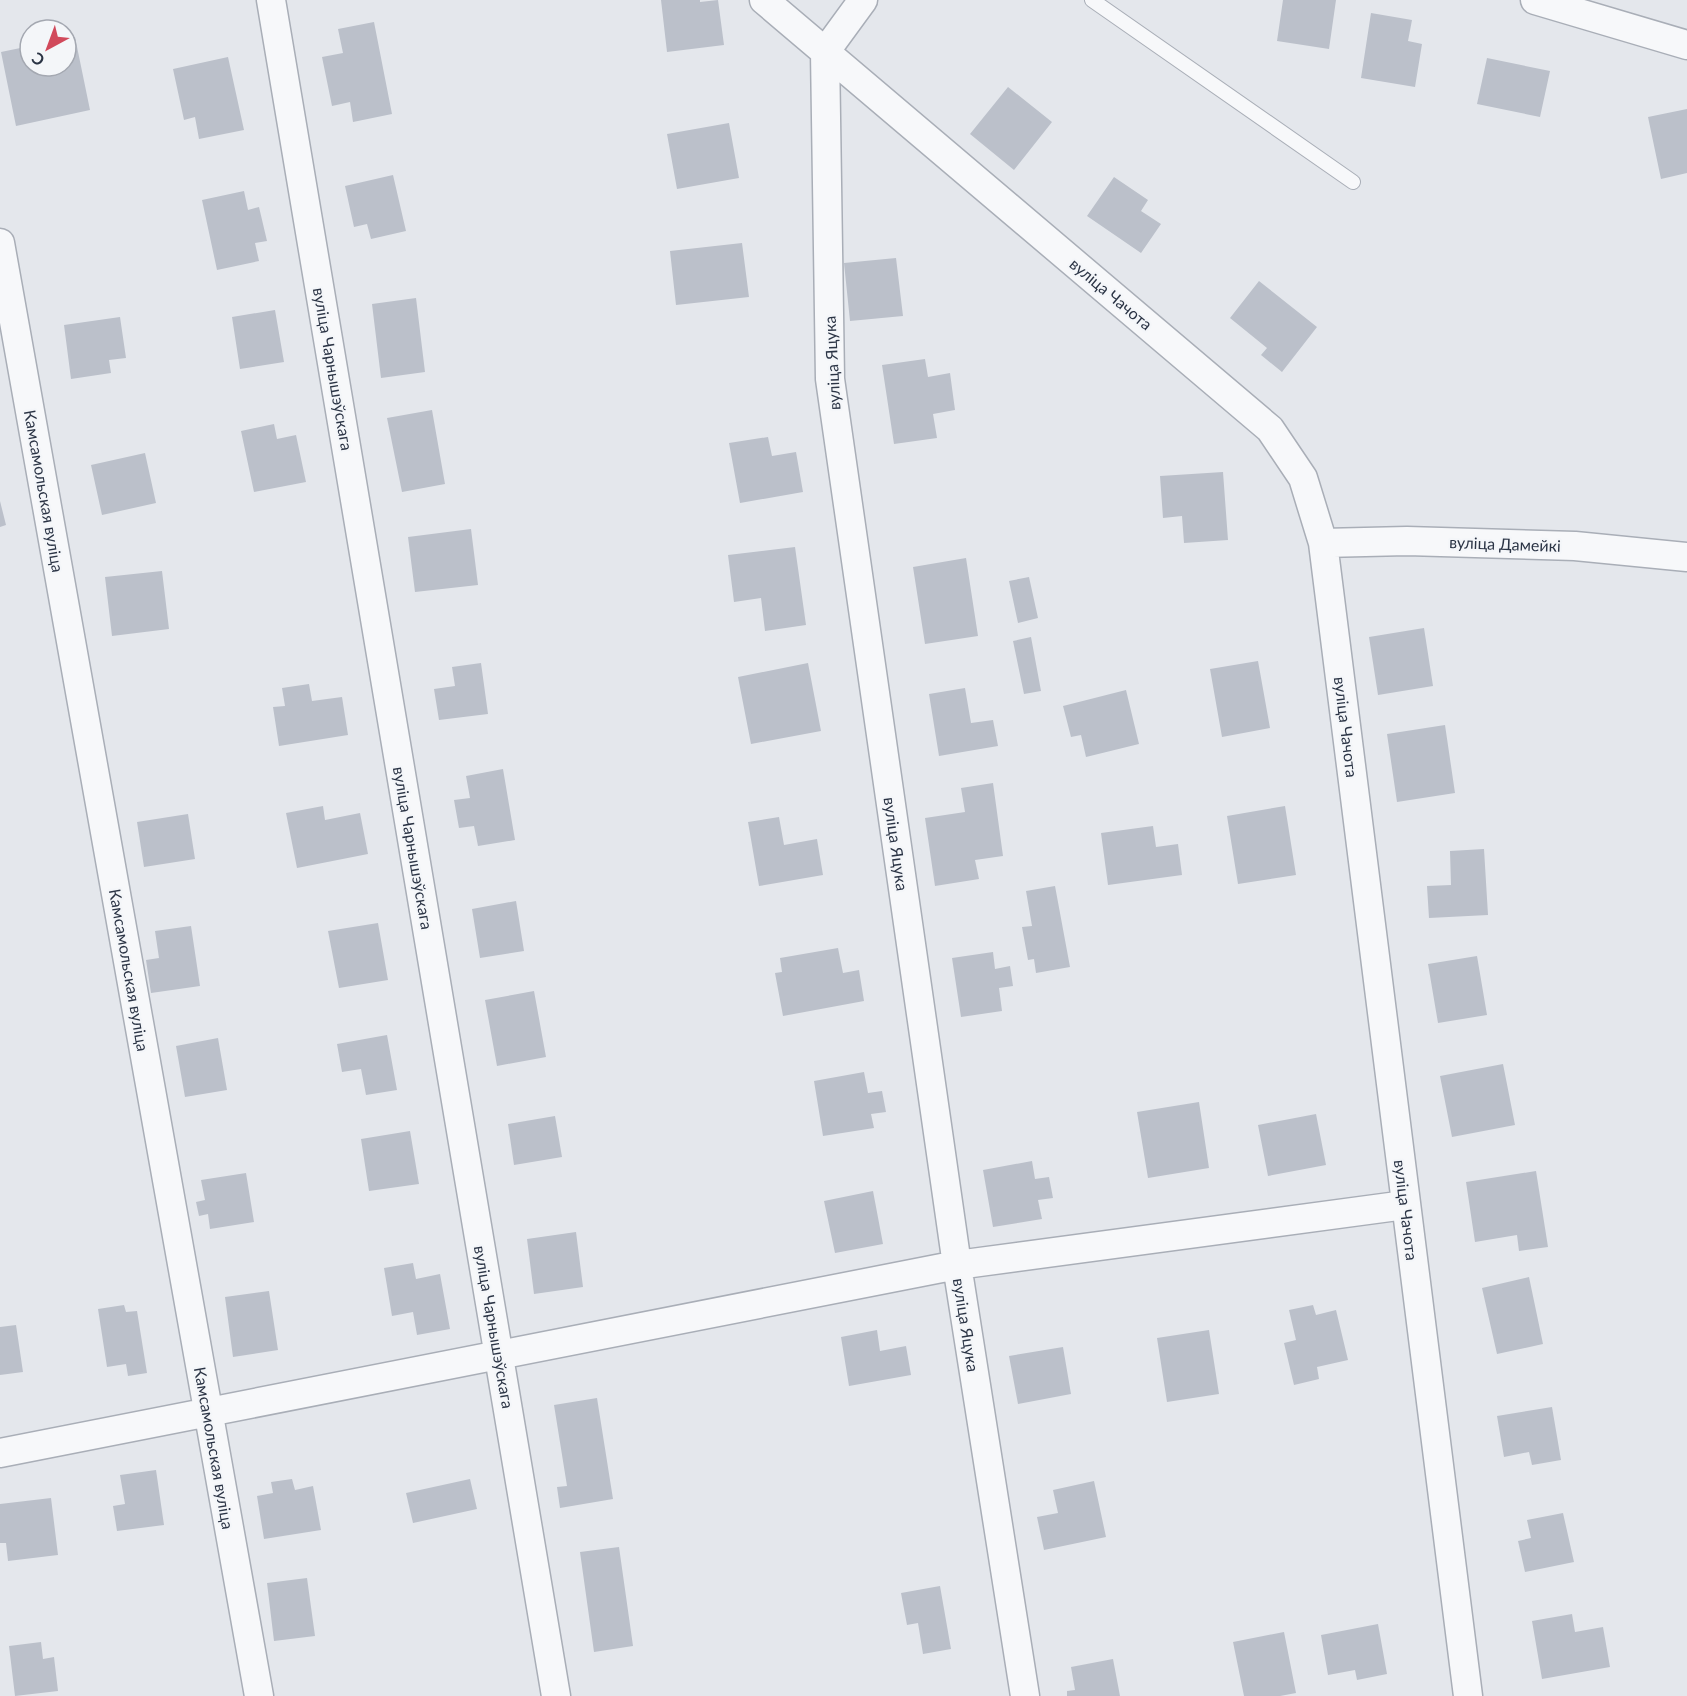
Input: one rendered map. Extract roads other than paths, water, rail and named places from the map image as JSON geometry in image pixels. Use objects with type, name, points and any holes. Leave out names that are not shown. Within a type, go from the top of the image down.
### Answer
[{"type":"street","name":"вуліца Чарнышэўскага","points":[[271,0],[556,1696]]},
{"type":"street","name":"вуліца Чачота","points":[[764,0],[1270,429],[1303,478],[1323,543],[1468,1696]]},
{"type":"street","points":[[825,52],[863,0]]},
{"type":"street","points":[[1535,0],[1687,45]]},
{"type":"street","name":"вуліца Яцука","points":[[825,52],[830,380],[957,1265],[1025,1696]]},
{"type":"street","name":"Камсамольская вуліца","points":[[0,243],[258,1696]]},
{"type":"street","name":"вуліца Дамейкі","points":[[1323,543],[1407,541],[1575,546],[1687,557]]},
{"type":"street","points":[[0,1453],[957,1265],[1405,1205]]},
{"type":"lane","points":[[1092,0],[1353,182]]}]
